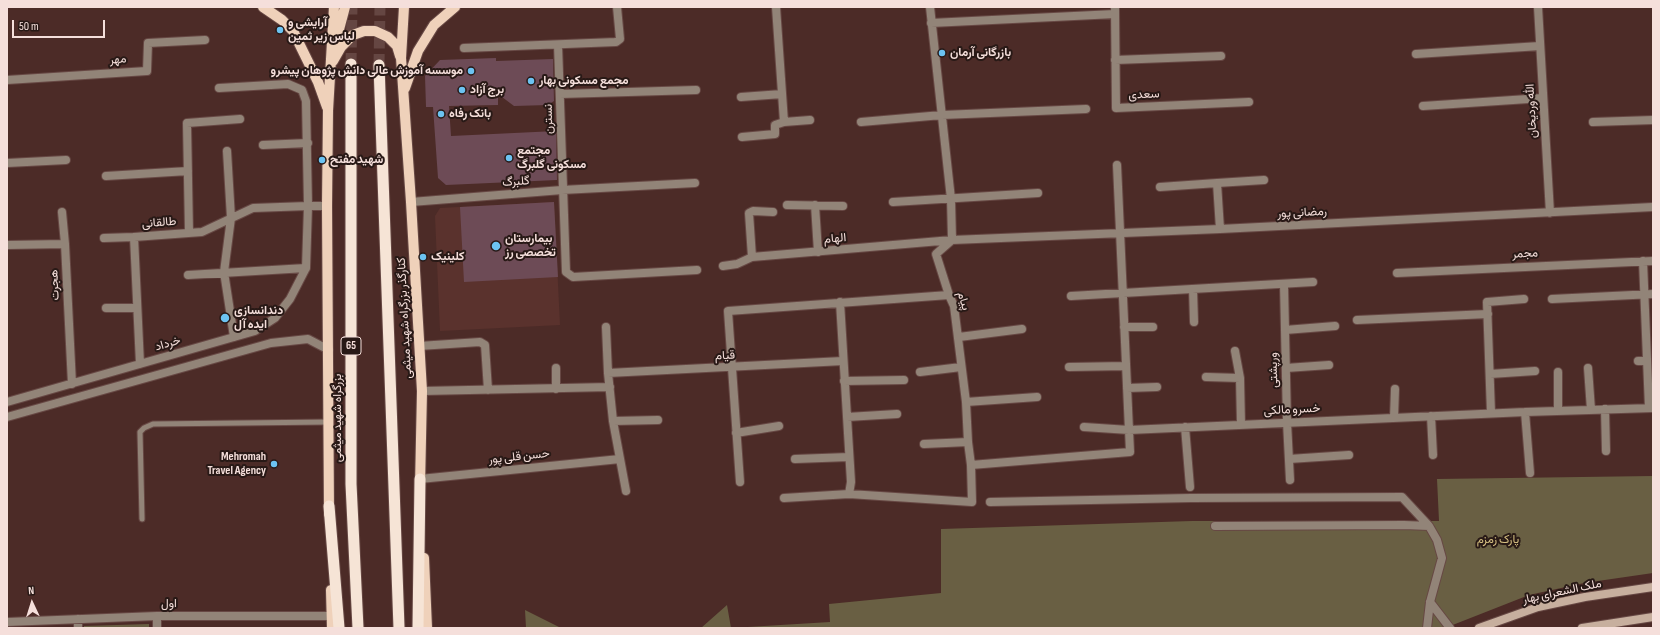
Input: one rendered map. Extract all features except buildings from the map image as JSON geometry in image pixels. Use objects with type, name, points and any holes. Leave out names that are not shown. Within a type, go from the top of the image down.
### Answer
[{"type":"highway","name":"بزرگراه شهید میثمی","points":[[351,64],[351,484],[358,628]]},
{"type":"highway","points":[[379,65],[399,628]]},
{"type":"highway","points":[[418,628],[420,479]]},
{"type":"highway","points":[[329,506],[339,628]]},
{"type":"main road","points":[[263,7],[282,20],[293,31],[318,82],[328,111]]},
{"type":"main road","points":[[332,628],[328,422],[329,350],[327,206],[328,111],[334,7]]},
{"type":"main road","points":[[331,68],[345,7]]},
{"type":"main road","name":"کنارگذر بزرگراه شهید میثمی","points":[[404,7],[401,58],[422,391],[420,479],[427,628]]},
{"type":"main road","points":[[403,92],[422,44],[434,25],[455,7]]},
{"type":"main road","points":[[331,68],[336,54],[341,46],[353,35],[364,31],[376,31],[388,37],[397,46],[401,58]]},
{"type":"main road","name":"ملک الشعرای بهار","points":[[1479,628],[1538,607],[1585,597],[1653,587]]},
{"type":"main road","points":[[1582,628],[1653,616]]},
{"type":"street","points":[[464,48],[616,42],[620,39],[617,7]]},
{"type":"street","points":[[776,7],[784,122]]},
{"type":"street","points":[[930,7],[951,199],[952,240]]},
{"type":"street","name":"الله وردیخان","points":[[1538,7],[1550,213]]},
{"type":"street","points":[[931,23],[1115,11]]},
{"type":"street","name":"سعدی","points":[[1115,11],[1116,108],[1249,102]]},
{"type":"street","name":"مهر","points":[[7,80],[147,71],[148,43],[205,40]]},
{"type":"street","name":"نسترن","points":[[558,45],[566,272],[569,276],[573,277],[698,270]]},
{"type":"street","points":[[1416,54],[1540,46]]},
{"type":"street","points":[[1115,60],[1221,56]]},
{"type":"street","name":"خرداد","points":[[7,402],[256,331],[275,318],[290,298],[306,268],[308,143],[306,101],[302,90],[288,84],[219,88]]},
{"type":"street","points":[[560,94],[696,90]]},
{"type":"street","points":[[741,97],[782,94]]},
{"type":"street","points":[[1424,106],[1543,98]]},
{"type":"street","points":[[861,122],[942,115],[1086,109]]},
{"type":"street","points":[[189,233],[187,123],[240,119]]},
{"type":"street","points":[[742,137],[775,134],[775,125],[784,122],[810,120]]},
{"type":"street","points":[[1593,122],[1653,120]]},
{"type":"street","points":[[263,145],[308,143]]},
{"type":"street","points":[[227,151],[231,218],[224,272],[234,337]]},
{"type":"street","points":[[7,163],[66,160]]},
{"type":"street","points":[[971,465],[1130,452],[1122,293],[1118,165]]},
{"type":"street","points":[[106,176],[188,170]]},
{"type":"street","points":[[1160,186],[1264,180]]},
{"type":"street","points":[[1217,182],[1220,229]]},
{"type":"street","name":"گلبرگ","points":[[411,202],[562,190],[695,183]]},
{"type":"street","points":[[893,202],[1038,193]]},
{"type":"street","points":[[787,205],[843,206]]},
{"type":"street","points":[[815,205],[818,252]]},
{"type":"street","points":[[308,206],[327,206]]},
{"type":"street","name":"طالقانی","points":[[140,364],[134,237],[202,232],[253,208],[308,206]]},
{"type":"street","name":"رمضانی پور","points":[[952,240],[1121,234],[1653,207]]},
{"type":"street","points":[[752,257],[749,213],[753,211],[774,212]]},
{"type":"street","name":"هجرت","points":[[62,212],[72,384]]},
{"type":"street","points":[[104,238],[134,237]]},
{"type":"street","name":"الهام","points":[[723,266],[737,264],[752,257],[952,240]]},
{"type":"street","name":"پیام","points":[[849,494],[972,502],[971,465],[959,337],[954,306],[936,254],[952,240]]},
{"type":"street","points":[[7,245],[65,244]]},
{"type":"street","name":"مجمر","points":[[1397,272],[1653,260]]},
{"type":"street","points":[[1643,261],[1649,294],[1647,361],[1651,408]]},
{"type":"street","points":[[188,276],[224,272],[306,268]]},
{"type":"street","points":[[1071,296],[1313,282]]},
{"type":"street","name":"ورپشتی","points":[[1284,284],[1287,422],[1290,480]]},
{"type":"street","points":[[1194,289],[1194,322]]},
{"type":"street","points":[[1552,299],[1649,294]]},
{"type":"street","points":[[740,482],[728,311],[949,295]]},
{"type":"street","points":[[1491,413],[1487,302],[1524,299]]},
{"type":"street","points":[[784,498],[849,494],[849,457],[840,302]]},
{"type":"street","points":[[106,308],[137,308]]},
{"type":"street","points":[[1357,320],[1488,314]]},
{"type":"street","points":[[1285,330],[1335,326]]},
{"type":"street","points":[[606,327],[608,373],[613,421],[626,491]]},
{"type":"street","points":[[1124,327],[1153,327]]},
{"type":"street","points":[[959,337],[1022,329]]},
{"type":"street","points":[[7,417],[271,344],[308,339],[329,350]]},
{"type":"street","points":[[419,346],[480,342],[486,344],[488,390]]},
{"type":"street","points":[[1235,350],[1240,378],[1241,424]]},
{"type":"street","name":"قیام","points":[[608,373],[843,361]]},
{"type":"street","points":[[1638,361],[1647,361]]},
{"type":"street","points":[[1286,368],[1329,365]]},
{"type":"street","points":[[1069,367],[1126,366]]},
{"type":"street","points":[[920,372],[961,367]]},
{"type":"street","points":[[556,368],[556,388]]},
{"type":"street","points":[[1588,368],[1591,410]]},
{"type":"street","points":[[1490,374],[1535,371]]},
{"type":"street","points":[[1558,372],[1558,411]]},
{"type":"street","points":[[1206,377],[1240,378]]},
{"type":"street","points":[[844,381],[904,380]]},
{"type":"street","points":[[422,391],[610,387]]},
{"type":"street","points":[[1127,388],[1157,387]]},
{"type":"street","points":[[1394,418],[1395,389]]},
{"type":"street","points":[[966,402],[1037,397]]},
{"type":"street","name":"خسرو مالکی","points":[[1084,427],[1129,430],[1491,413],[1651,408]]},
{"type":"street","points":[[1605,409],[1606,451]]},
{"type":"street","points":[[1525,412],[1530,473]]},
{"type":"street","points":[[847,417],[897,414]]},
{"type":"street","points":[[1431,416],[1433,455]]},
{"type":"street","points":[[613,421],[658,420]]},
{"type":"street","points":[[736,433],[779,426]]},
{"type":"street","points":[[1185,427],[1190,487]]},
{"type":"street","points":[[924,444],[968,442]]},
{"type":"street","points":[[1289,459],[1348,456]]},
{"type":"street","points":[[795,459],[849,457]]},
{"type":"street","name":"حسن قلی پور","points":[[420,479],[620,459]]},
{"type":"street","points":[[990,502],[1191,498],[1402,497],[1429,526],[1437,540],[1442,558],[1430,602],[1427,628]]},
{"type":"street","points":[[1216,526],[1429,526]]},
{"type":"street","points":[[1430,602],[1450,628]]},
{"type":"street","points":[[157,616],[157,628]]},
{"type":"street","name":"اول","points":[[7,622],[157,616],[332,616]]},
{"type":"street","points":[[78,619],[78,628]]},
{"type":"lane","points":[[142,519],[140,432],[144,428],[153,424],[328,422]]},
{"type":"shaded area","name":"بیمارستان تخصصی رز","points":[[554,202],[560,325],[440,331],[435,216],[440,208]]},
{"type":"green space","name":"پارک زمزم","points":[[1653,476],[1653,573],[1584,583],[1529,595],[1445,628],[731,628],[830,622],[829,604],[941,593],[941,529],[1192,521],[1439,521],[1437,479]]},
{"type":"green space","points":[[727,605],[731,628],[701,628]]},
{"type":"green space","points":[[525,610],[561,628],[526,628]]},
{"type":"green space","points":[[149,624],[149,628],[84,628],[84,626]]},
{"type":"tunnel","points":[[351,64],[352,7]]},
{"type":"tunnel","points":[[379,65],[380,7]]},
{"type":"place","name":"آرایشی و لباس زیر ثمین","points":[[280,30]]},
{"type":"place","name":"بازرگانی آرمان","points":[[942,53]]},
{"type":"place","name":"موسسه آموزش عالی دانش پژوهان پیشرو","points":[[471,71]]},
{"type":"place","name":"مجمع مسکونی بهار","points":[[531,81]]},
{"type":"place","name":"برج آزاد","points":[[462,90]]},
{"type":"place","name":"بانک رفاه","points":[[441,114]]},
{"type":"place","name":"مجتمع مسکونی گلبرگ","points":[[509,158]]},
{"type":"place","name":"شهید مفتح","points":[[322,160]]},
{"type":"place","name":"بیمارستان تخصصی رز","points":[[496,246]]},
{"type":"place","name":"کلینیک","points":[[423,257]]},
{"type":"place","name":"دندانسازی ایده آل","points":[[225,318]]},
{"type":"place","name":"Mehromah Travel Agency","points":[[274,464]]}]
